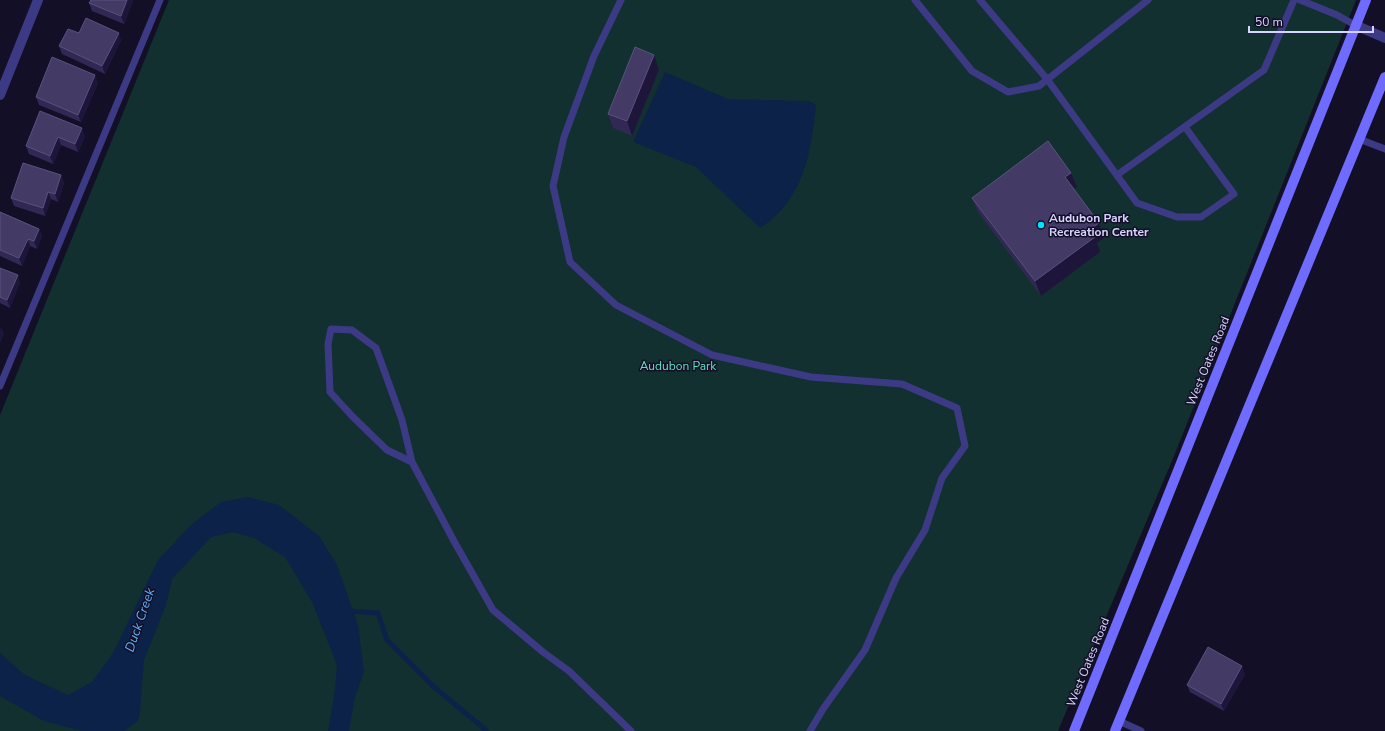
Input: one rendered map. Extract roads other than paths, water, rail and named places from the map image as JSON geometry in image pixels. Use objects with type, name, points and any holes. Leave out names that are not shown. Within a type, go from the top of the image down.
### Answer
[{"type":"main road","name":"West Oates Road","points":[[1075,731],[1366,0]]},
{"type":"main road","points":[[1117,726],[1385,77]]},
{"type":"street","points":[[0,95],[38,0]]},
{"type":"street","points":[[1355,25],[1385,38]]},
{"type":"lane","points":[[0,386],[160,0]]},
{"type":"lane","points":[[620,0],[594,56],[564,136],[553,186],[570,262],[616,305],[712,355],[811,377],[902,384],[957,408],[965,446],[942,478],[925,530],[896,578],[865,650],[823,709],[810,731]]},
{"type":"lane","points":[[915,0],[972,71],[1008,92],[1039,86],[1148,0]]},
{"type":"lane","points":[[980,0],[1047,79],[1137,203],[1177,217],[1201,217],[1234,194],[1185,127]]},
{"type":"lane","points":[[1117,175],[1264,70],[1294,0]]},
{"type":"lane","points":[[1300,0],[1337,15],[1355,25]]},
{"type":"lane","points":[[1360,138],[1385,149]]},
{"type":"lane","points":[[412,462],[387,450],[330,392],[328,344],[331,329],[352,330],[376,348],[402,420],[412,462],[493,610],[543,652],[569,671],[631,731]]},
{"type":"lane","points":[[1117,726],[1141,731]]},
{"type":"water","points":[[665,72],[728,99],[809,101],[816,105],[808,158],[803,174],[787,204],[775,217],[760,228],[696,167],[633,142]]},
{"type":"water","name":"Duck Creek","points":[[248,497],[279,505],[319,536],[337,565],[358,625],[364,672],[355,697],[349,731],[328,731],[335,689],[337,665],[312,602],[285,557],[254,538],[233,532],[211,537],[172,579],[166,605],[144,660],[138,721],[124,731],[82,731],[44,721],[0,696],[0,653],[25,675],[68,695],[92,682],[113,653],[158,560],[192,524],[221,502]]},
{"type":"waterway","points":[[348,611],[378,613],[387,640],[433,686],[487,731]]},
{"type":"place","name":"Audubon Park Recreation Center","points":[[1041,225]]},
{"type":"park label","name":"Audubon Park","points":[[678,366]]}]
